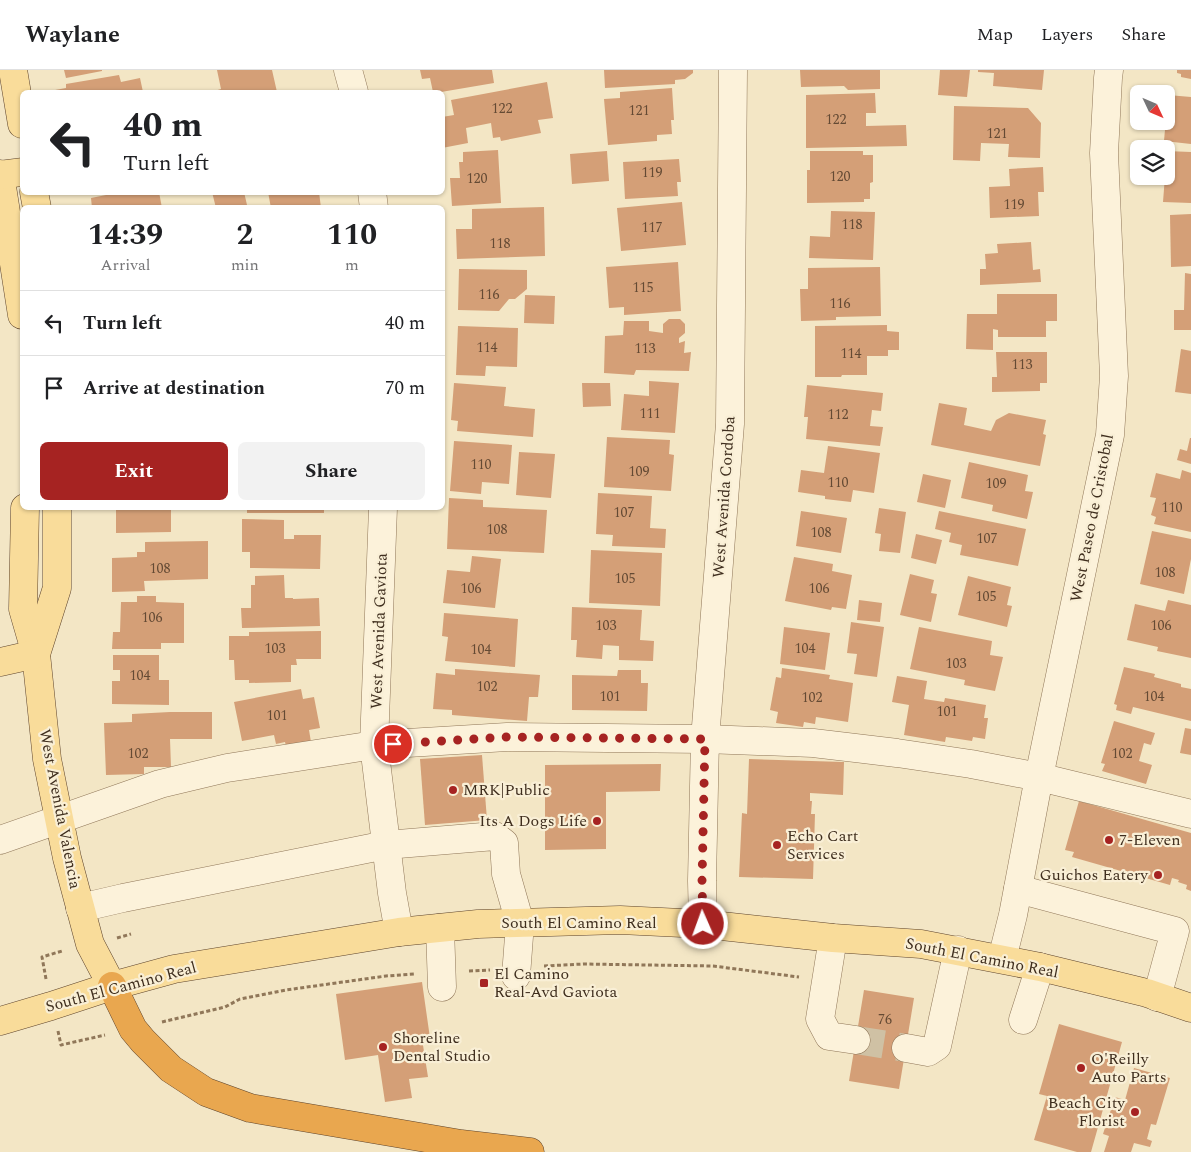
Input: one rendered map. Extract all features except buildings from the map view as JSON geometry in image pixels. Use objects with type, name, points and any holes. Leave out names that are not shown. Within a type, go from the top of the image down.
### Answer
[{"type":"highway","points":[[112,986],[133,1029],[143,1041],[171,1069],[206,1092],[250,1108],[461,1144],[530,1152]]},
{"type":"main road","points":[[13,70],[20,112]]},
{"type":"main road","points":[[20,172],[0,175],[20,302]]},
{"type":"main road","name":"West Avenida Valencia","points":[[25,510],[23,609],[36,654],[47,759],[67,858],[90,944],[112,986]]},
{"type":"main road","name":"West Avenida Valencia","points":[[36,654],[58,588],[57,510]]},
{"type":"main road","points":[[0,662],[36,654]]},
{"type":"main road","name":"South El Camino Real","points":[[0,1021],[174,969],[399,932],[478,924],[620,920],[703,924],[833,938],[922,944],[1040,967],[1157,997],[1191,1008]]},
{"type":"street","points":[[348,70],[353,90]]},
{"type":"street","name":"West Avenida Cordoba","points":[[703,924],[705,739],[730,424],[733,70]]},
{"type":"street","name":"West Paseo de Cristobal","points":[[1002,959],[1018,889],[1039,777],[1110,435],[1114,376],[1104,153],[1109,70]]},
{"type":"street","name":"West Avenida Gaviota","points":[[383,510],[374,745],[392,893],[399,932]]},
{"type":"street","points":[[0,840],[160,784],[217,771],[374,745],[507,737],[705,739],[813,743],[934,758],[1039,777],[1191,814]]},
{"type":"street","points":[[80,908],[386,845],[495,836],[504,842],[506,874],[520,922],[516,972]]},
{"type":"street","points":[[1018,889],[1175,931],[1157,997]]},
{"type":"street","points":[[440,928],[442,980]]},
{"type":"street","points":[[833,938],[820,1019],[828,1036],[856,1040]]},
{"type":"street","points":[[906,1048],[928,1052],[937,1046],[958,950]]},
{"type":"street","points":[[1023,1020],[1040,967]]},
{"type":"path","points":[[131,934],[42,957],[51,1006],[62,1045],[225,1007],[240,999],[286,990],[386,976],[442,980],[583,964],[713,966],[826,980]]},
{"type":"tunnel","points":[[856,1040],[906,1048]]},
{"type":"place","name":"MRK|Public","points":[[453,790]]},
{"type":"place","name":"Its A Dogs Life","points":[[597,821]]},
{"type":"place","name":"7-Eleven","points":[[1109,840]]},
{"type":"place","name":"Echo Cart Services","points":[[777,845]]},
{"type":"place","name":"Guichos Eatery","points":[[1158,875]]},
{"type":"place","name":"El Camino Real-Avd Gaviota","points":[[484,983]]},
{"type":"place","name":"Shoreline Dental Studio","points":[[383,1047]]},
{"type":"place","name":"O'Reilly Auto Parts","points":[[1081,1068]]},
{"type":"place","name":"Beach City Florist","points":[[1135,1112]]},
{"type":"route","points":[[393,744],[507,737],[705,739],[703,924]]}]
